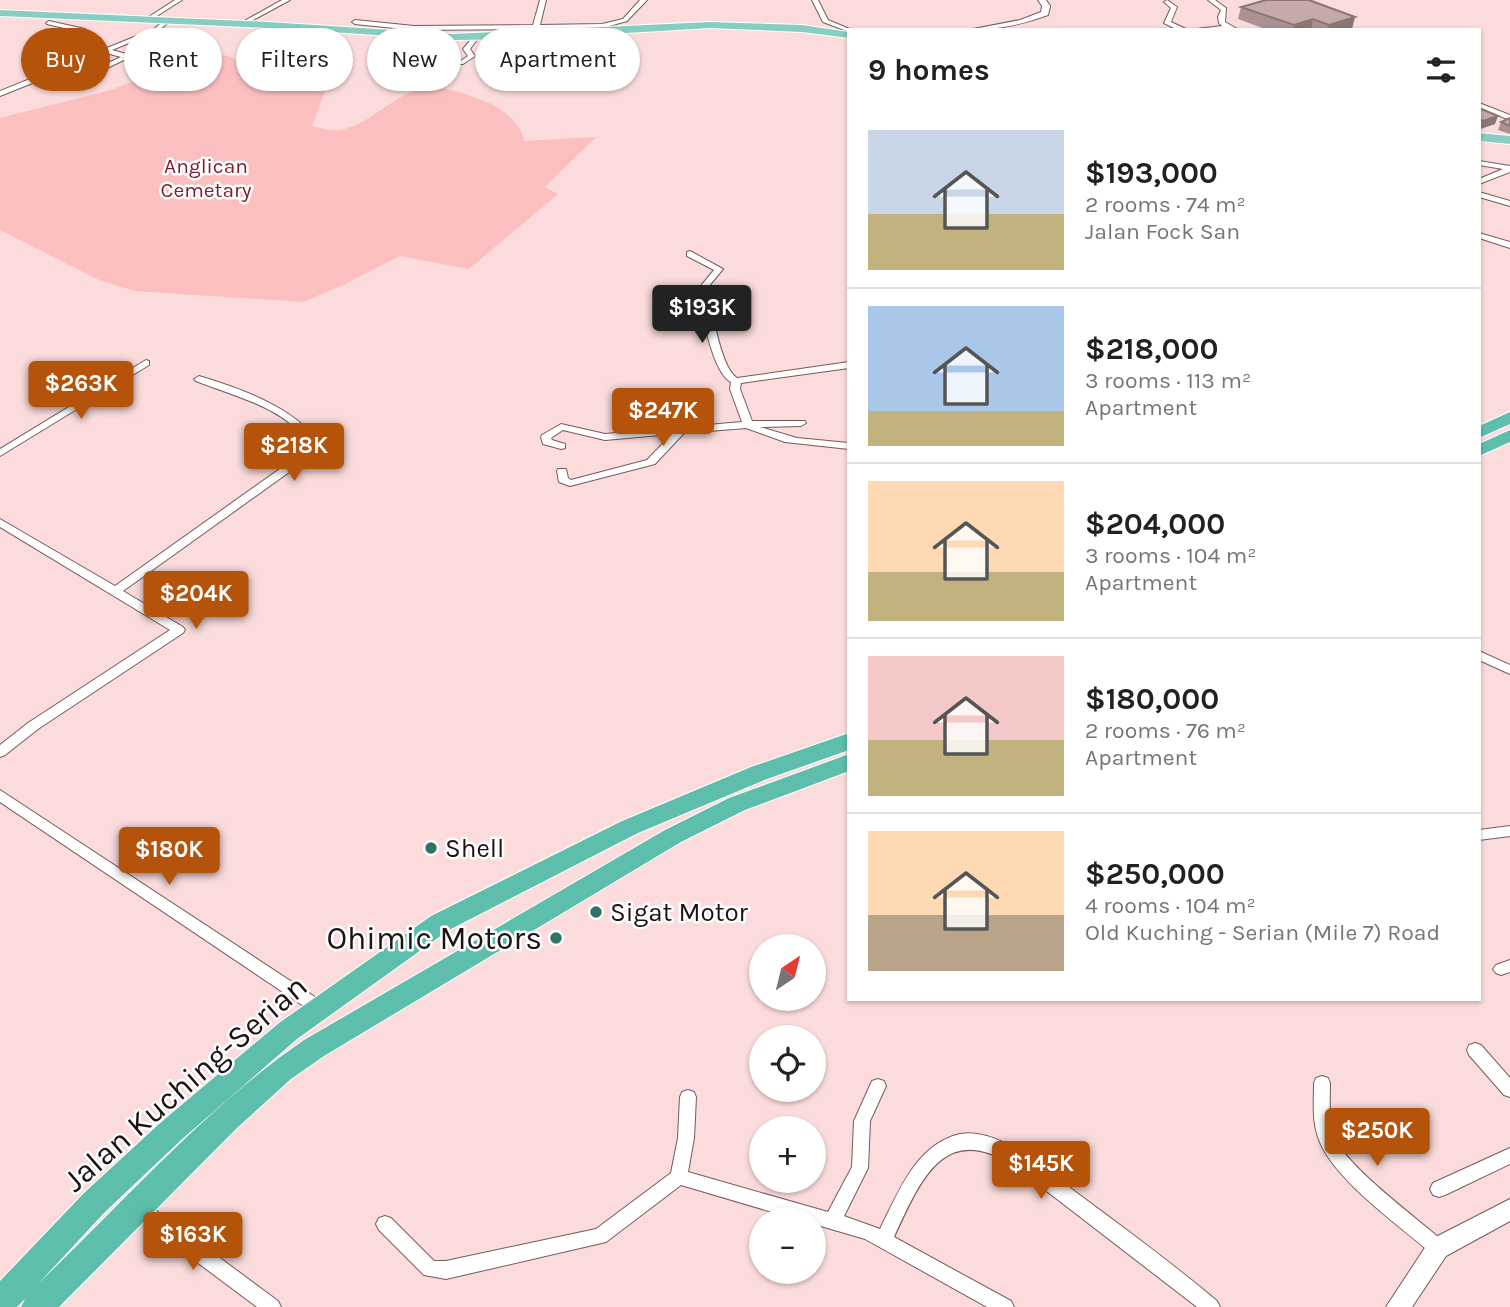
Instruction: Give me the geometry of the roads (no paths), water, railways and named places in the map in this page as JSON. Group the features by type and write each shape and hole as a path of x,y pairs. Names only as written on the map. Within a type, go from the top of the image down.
{"highway":[{"path":"1481,432 1510,417"},
{"path":"1481,450 1510,435"},
{"name":"Jalan Kuching-Serian","path":"0,1303 94,1203 170,1132 288,1031 440,923 562,860 672,808 847,742"},
{"name":"Jalan Kuching-Serian","path":"37,1307 136,1207 258,1091 314,1048 673,836 737,804 847,763"}],"main road":[{"path":"0,13 147,20 163,25 188,22 242,24 408,37 475,37"},
{"path":"616,28 675,21 767,25 847,33"},
{"path":"1483,137 1510,142"}],"street":[{"path":"147,20 179,0"},
{"path":"242,24 287,0"},
{"path":"535,28 543,0"},
{"path":"574,28 615,24 630,16 643,0"},
{"path":"815,0 825,21 847,32"},
{"path":"983,28 1035,19 1045,13 1046,6 1042,0"},
{"path":"1211,0 1222,6 1224,9 1220,20 1232,28"},
{"path":"1167,2 1174,7 1167,23 1180,28"},
{"path":"0,86 74,56 92,44 92,38 83,30 49,23 59,16"},
{"path":"355,22 475,30"},
{"path":"110,49 163,25"},
{"path":"461,63 472,56 466,49 475,38"},
{"path":"110,52 128,56 110,64"},
{"path":"0,94 21,85"},
{"path":"1481,106 1510,118"},
{"path":"1481,163 1510,168"},
{"path":"1481,181 1510,168"},
{"path":"1500,174 1510,179"},
{"path":"1481,195 1510,204"},
{"path":"1481,236 1510,246"},
{"path":"690,254 719,269 704,287 704,302 726,374 736,381 847,365"},
{"path":"0,453 146,363"},
{"path":"117,590 302,458 313,442 308,432 286,416 199,379"},
{"path":"736,381 735,389 748,424 769,436 798,443 847,446"},
{"path":"561,446 547,442 546,437 561,427 605,437 748,424 801,423"},
{"path":"562,471 563,480 570,482 644,464 662,453 682,430"},
{"path":"0,522 117,590 179,630 33,726 0,752"},
{"path":"1481,656 1510,670"},
{"path":"0,795 319,1008"},
{"path":"1481,835 1510,831"},
{"path":"1475,1050 1510,1090"},
{"path":"1322,1083 1322,1118 1329,1143 1349,1169 1438,1248"},
{"path":"832,1222 860,1168 862,1121 878,1086"},
{"path":"385,1224 430,1269 446,1270 600,1237 679,1177 686,1138 688,1097"},
{"path":"884,1239 920,1172 942,1150 957,1143 975,1141 993,1146 1041,1178 1158,1264 1211,1307"},
{"path":"1440,1189 1510,1156"},
{"path":"679,1177 884,1239 1005,1307"},
{"path":"136,1207 272,1307"},
{"path":"1398,1307 1438,1248 1510,1209"}],"place":[{"name":"Shell","path":"431,848"},
{"name":"Sigat Motor","path":"596,912"},
{"name":"Ohimic Motors","path":"556,938"}],"park label":[{"name":"Anglican Cemetary","path":"206,178"}]}
